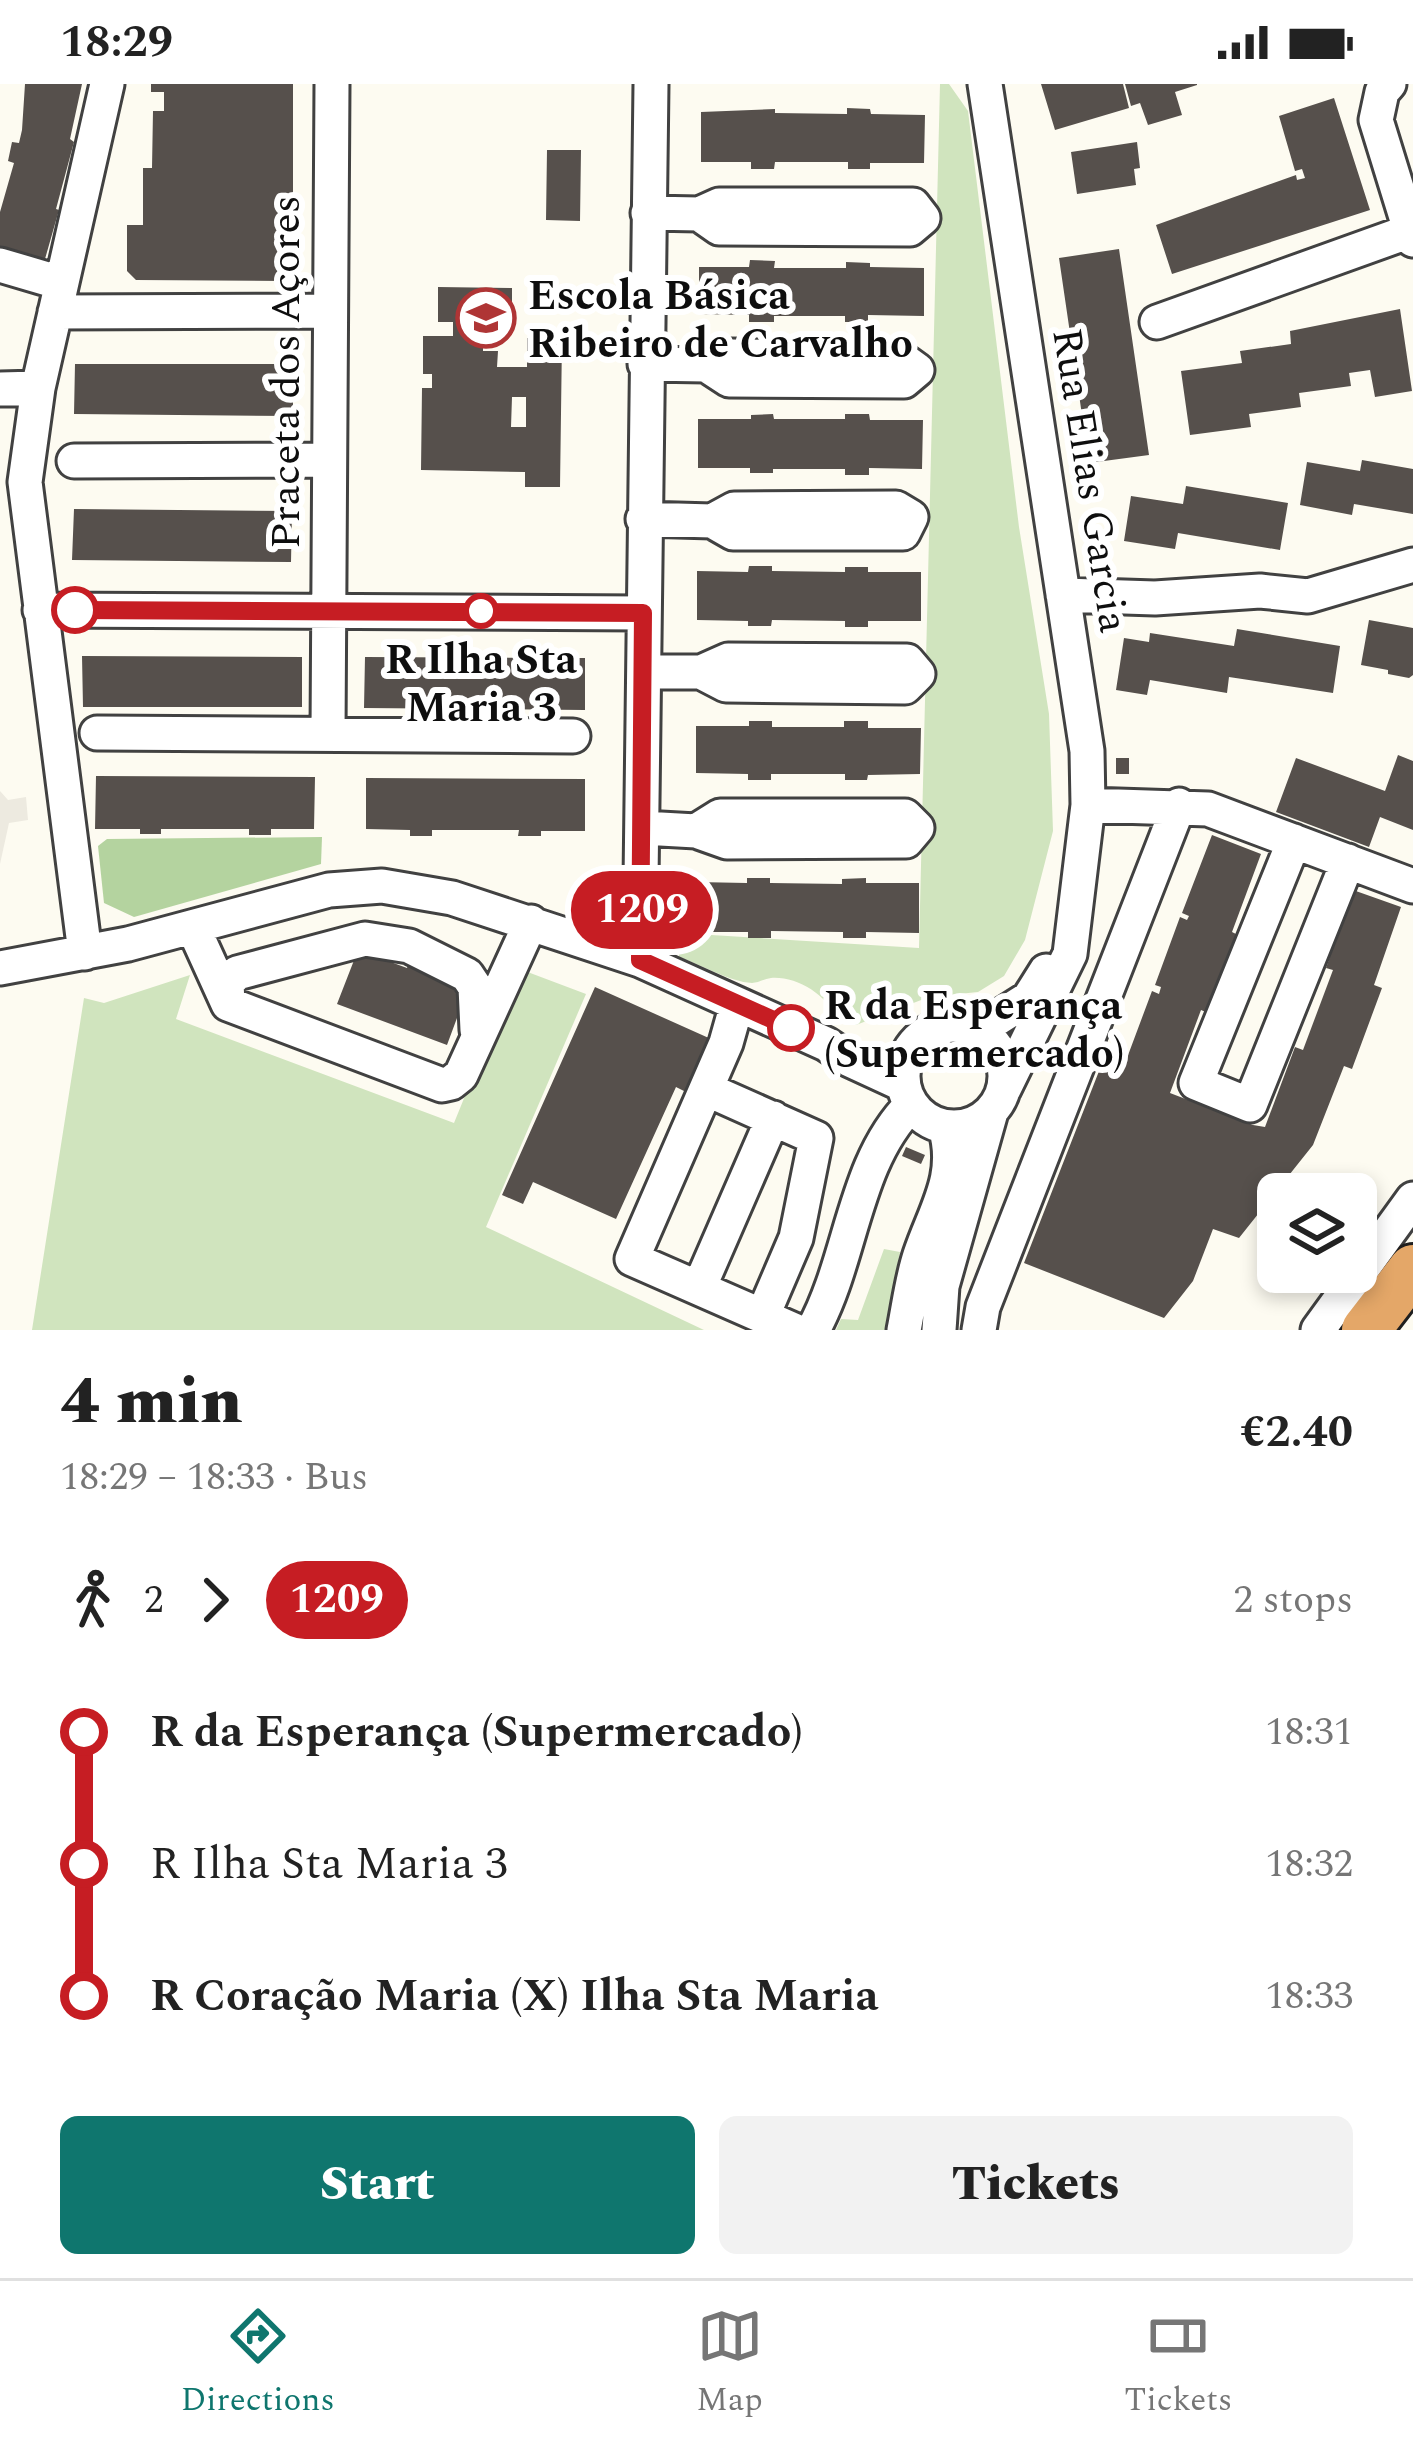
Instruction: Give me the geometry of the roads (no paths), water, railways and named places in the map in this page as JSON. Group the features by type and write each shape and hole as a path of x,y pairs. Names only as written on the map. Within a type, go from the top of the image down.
{"highway":[{"path":"1366,1330 1413,1269"}],"street":[{"path":"86,953 26,482 38,388 107,84"},
{"name":"Praceta dos Açores","path":"328,733 332,84"},
{"path":"640,960 651,84"},
{"name":"Rua Elias Garcia","path":"940,1330 942,1286 997,1101 1070,954 1088,805 1087,752 985,84"},
{"path":"1156,322 1412,234 1376,120 1382,92 1389,84"},
{"path":"648,214 699,214 719,205 913,206 923,218 910,229 719,228 699,214"},
{"path":"0,265 58,297 328,311"},
{"path":"645,364 706,365 727,356 898,357 917,370 904,381 729,380 706,365"},
{"path":"0,389 38,388"},
{"path":"74,460 329,460"},
{"path":"643,519 712,520 734,509 896,508 911,517 903,533 733,533 712,520"},
{"path":"1064,596 1155,598 1260,591 1308,596 1413,565"},
{"path":"40,610 643,613"},
{"path":"644,672 701,672 728,660 907,661 919,674 905,687 748,686 726,685 701,672"},
{"path":"98,734 573,736"},
{"path":"1088,805 1208,808 1413,886"},
{"path":"979,1330 983,1307 1179,805"},
{"path":"643,828 696,830 727,842 906,841 917,828 905,816 720,816 696,830"},
{"path":"1294,841 1196,1084 1250,1106 1348,862"},
{"path":"0,968 86,953 329,890 366,885 452,898 640,960 826,1044 906,1094 932,1123 962,1127 997,1101 1001,1055 979,1030 946,1024 917,1040 850,1048 826,1044"},
{"name":"Rua Elias Garcia","path":"979,1030 1029,998 1055,957 1078,892"},
{"path":"193,927 228,1004 442,1084 461,1075 531,922"},
{"path":"228,1004 227,983 237,973 364,939 409,946 467,975 475,987 476,1038"},
{"path":"737,1004 726,1042 632,1259 794,1330"},
{"path":"813,1330 830,1298 883,1139 906,1094 903,1066 917,1040"},
{"path":"706,1089 816,1138 796,1238 763,1316"},
{"path":"699,1288 773,1118"},
{"path":"904,1330 916,1270 948,1186 952,1165 945,1127"},
{"path":"1318,1330 1413,1199"}],"place":[{"name":"Escola Básica Ribeiro de Carvalho","path":"486,318"},
{"name":"R Ilha Sta Maria 3","path":"481,611"},
{"name":"R da Esperança (Supermercado)","path":"791,1028"}]}
